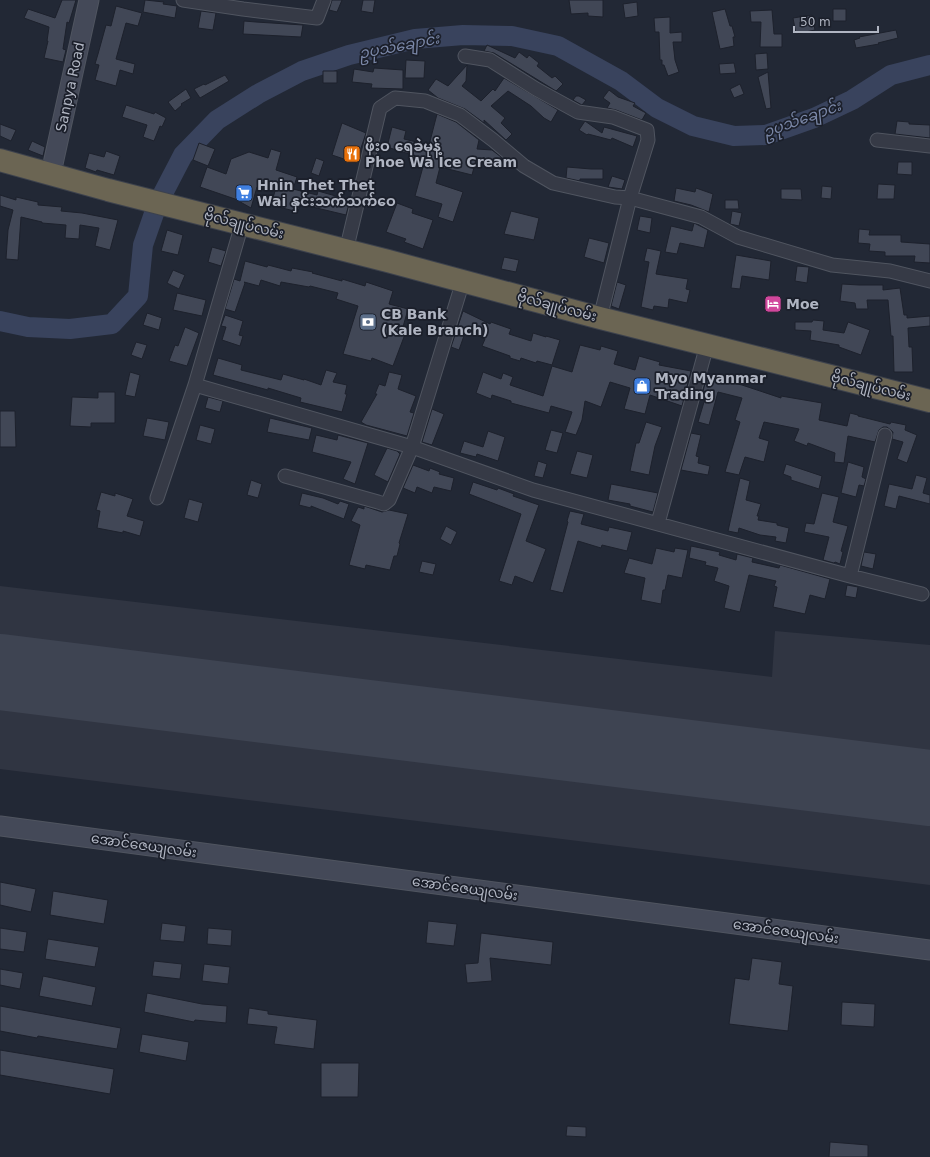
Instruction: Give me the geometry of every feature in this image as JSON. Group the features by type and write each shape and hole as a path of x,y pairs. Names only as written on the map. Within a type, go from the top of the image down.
{"highway":[{"name":"ဗိုလ်ချုပ်လမ်း","path":"0,160 108,190 463,281 600,318 930,401"}],"street":[{"name":"Sanpya Road","path":"51,173 89,0"},
{"path":"183,0 317,18 324,0"},
{"path":"465,56 490,60 536,89 578,112 613,117 647,130 648,140 630,198 600,318"},
{"path":"346,251 380,108 395,98 425,101 460,116 493,140 524,166 553,183 615,197 630,198 651,203 701,218 738,237 832,265 890,271 930,281"},
{"path":"877,140 930,146"},
{"path":"157,498 195,386 242,224"},
{"path":"285,476 384,504 389,500 412,447 463,281"},
{"path":"658,523 707,345"},
{"path":"195,386 412,447 533,490 850,576 922,594"},
{"path":"850,576 885,435"},
{"name":"အောင်ဇေယျလမ်း","path":"0,826 930,950"}],"shaded area":[{"path":"0,586 772,677 775,631 930,645 930,885 0,769"}],"building":[{"path":"62,0 76,0 69,23 67,22 63,49 66,50 63,62 44,58 48,41 49,27 24,18 28,9 55,18"},
{"path":"145,0 164,2 163,4 177,6 175,18 143,12"},
{"path":"332,0 342,0 337,12 329,10"},
{"path":"363,0 375,0 373,13 361,11"},
{"path":"569,0 603,0 603,17 588,16 588,13 571,14"},
{"path":"637,2 638,16 625,18 623,4"},
{"path":"116,6 142,13 138,26 126,23 116,59 135,64 133,74 120,70 116,86 95,80 99,65 95,64 106,25 111,26"},
{"path":"725,9 735,37 733,37 734,46 720,49 712,12"},
{"path":"833,9 846,9 846,21 833,21"},
{"path":"772,10 774,34 782,34 782,47 760,47 761,22 751,22 750,11"},
{"path":"201,11 216,13 213,30 198,28"},
{"path":"812,15 815,30 796,34 793,18"},
{"path":"670,17 670,33 682,32 682,42 673,42 675,60 679,72 668,76 664,65 662,65 662,60 660,60 659,32 655,32 654,18"},
{"path":"244,21 303,25 301,37 243,34"},
{"path":"896,30 898,38 878,43 879,44 856,48 854,40 860,38 859,37"},
{"path":"487,45 515,58 519,52 527,58 529,55 539,63 537,66 552,78 555,76 563,84 556,91 494,53 484,51"},
{"path":"767,53 768,69 756,70 755,54"},
{"path":"406,60 425,61 424,78 405,78"},
{"path":"734,63 736,73 720,74 719,64"},
{"path":"467,65 466,81 462,86 481,101 493,89 495,91 504,78 558,110 551,122 544,118 531,106 508,91 491,106 505,118 501,123 512,134 506,140 484,120 484,123 465,109 438,98 428,90 436,79 448,86"},
{"path":"374,68 403,70 403,89 371,88 372,84 352,82 354,69 373,72"},
{"path":"323,71 337,71 337,83 323,83"},
{"path":"768,72 771,108 766,109 758,77"},
{"path":"225,75 229,81 200,98 194,89 204,84 205,85"},
{"path":"740,84 744,94 734,98 730,89"},
{"path":"186,89 191,98 181,104 182,105 175,111 168,102"},
{"path":"609,90 618,97 635,103 633,106 646,113 642,120 607,108 610,103 603,98"},
{"path":"576,96 586,100 582,105 573,100"},
{"path":"126,105 154,114 155,112 166,118 162,127 160,126 154,141 143,137 147,125 122,117"},
{"path":"437,114 456,122 479,140 477,149 492,150 501,157 500,162 476,160 472,175 440,167 436,183 463,192 453,222 438,217 442,204 415,196 424,163 408,159 409,154 387,147 392,127 406,131 404,139 429,145"},
{"path":"585,121 602,133 604,127 637,136 633,147 612,138 611,140 587,135 579,130"},
{"path":"897,121 909,122 909,124 930,125 930,138 895,134"},
{"path":"342,123 366,133 356,163 332,155"},
{"path":"0,124 16,130 11,141 0,136"},
{"path":"32,141 45,147 43,156 28,150"},
{"path":"199,143 215,149 208,166 193,160"},
{"path":"271,149 281,152 276,170 297,177 293,189 317,195 318,191 350,200 346,215 300,204 298,212 271,205 275,191 257,187 251,208 235,199 200,187 207,167 226,174 231,159 249,152 268,158"},
{"path":"106,151 120,156 114,175 97,170 96,172 85,168 89,153 104,157"},
{"path":"316,158 324,161 319,176 311,173"},
{"path":"898,162 912,162 912,175 897,174"},
{"path":"567,167 603,169 603,179 580,179 580,181 566,178"},
{"path":"612,176 625,180 622,189 608,187"},
{"path":"878,184 895,185 894,199 877,199"},
{"path":"822,186 832,187 831,199 821,198"},
{"path":"676,188 695,192 696,188 713,194 709,212 691,205 674,201"},
{"path":"781,189 801,189 802,200 781,199"},
{"path":"0,195 16,200 16,197 38,202 38,205 62,207 61,211 82,213 118,220 110,250 95,246 99,228 80,225 79,239 65,238 66,225 42,223 21,217 18,260 6,259 8,230 13,210 0,206"},
{"path":"725,200 738,200 739,209 725,209"},
{"path":"397,203 413,209 412,213 433,220 423,249 404,242 406,239 386,232"},
{"path":"511,211 539,218 534,240 504,234"},
{"path":"732,211 742,213 739,226 730,224"},
{"path":"640,216 652,218 650,233 637,230"},
{"path":"694,223 708,230 704,248 680,243 677,254 665,252 671,226 692,231"},
{"path":"859,229 870,230 869,235 901,235 901,242 930,244 930,263 914,262 915,256 885,256 885,252 869,251 870,244 858,243"},
{"path":"167,230 183,235 178,255 161,251"},
{"path":"589,238 609,243 604,263 584,257"},
{"path":"212,247 226,251 221,266 208,262"},
{"path":"647,248 661,251 656,274 688,279 686,289 690,290 687,303 669,299 668,308 654,306 653,310 641,307 649,262 644,261"},
{"path":"736,255 771,261 769,280 742,276 740,289 731,288"},
{"path":"504,257 519,260 516,272 501,269"},
{"path":"245,261 291,271 292,268 313,272 312,273 342,281 342,279 365,286 366,282 393,291 389,304 408,309 403,327 407,329 393,366 372,358 371,361 343,354 358,306 336,299 338,293 310,286 281,282 280,286 261,280 259,286 244,282 245,283 235,312 225,309 234,279 240,281"},
{"path":"797,266 809,267 807,283 795,281"},
{"path":"173,270 185,275 179,289 167,283"},
{"path":"617,282 626,285 619,309 611,306"},
{"path":"842,284 883,285 883,290 900,288 904,315 907,315 907,318 930,316 930,326 908,328 909,347 912,347 913,372 894,372 893,336 891,336 888,300 867,300 868,309 856,309 855,303 840,301"},
{"path":"177,293 206,300 202,316 173,310"},
{"path":"766,296 778,298 776,312 764,310"},
{"path":"463,311 490,324 491,322 511,329 509,334 531,341 533,333 560,340 552,365 537,361 536,363 521,358 520,361 510,358 510,356 482,346 485,339 466,330 459,350 451,347"},
{"path":"147,313 162,318 159,330 143,325"},
{"path":"225,315 243,321 239,335 243,336 240,346 222,340 226,327 221,326"},
{"path":"813,320 824,321 823,330 844,333 848,322 870,330 861,355 839,347 839,345 810,340 811,331 795,330 795,322 812,322"},
{"path":"185,327 199,333 187,366 169,361 175,345 178,346"},
{"path":"136,342 147,345 142,359 131,355"},
{"path":"580,345 600,350 601,346 618,351 614,364 635,370 639,356 660,362 659,365 691,371 682,406 650,395 645,414 624,409 630,388 610,382 601,407 585,401 582,420 576,435 565,432 572,412 551,406 549,413 511,403 511,401 492,395 491,399 476,393 483,372 501,379 503,373 513,377 510,385 543,396 552,366 572,372"},
{"path":"218,358 242,365 241,370 281,380 283,374 321,385 326,370 337,373 333,382 347,385 345,394 347,394 342,412 300,402 301,398 268,388 268,390 213,375"},
{"path":"130,372 140,375 135,397 125,395"},
{"path":"389,372 402,375 398,389 416,396 410,412 414,413 407,436 366,425 361,422 377,394 375,394 379,384 385,386"},
{"path":"708,373 723,378 722,380 781,398 781,396 822,403 819,420 847,426 850,413 890,424 891,422 906,425 905,430 917,435 907,463 897,459 903,442 892,439 893,432 887,427 883,427 879,430 875,442 848,436 844,463 834,462 835,453 808,443 807,446 794,441 799,429 764,422 759,438 769,441 764,462 745,457 739,475 725,472 740,422 735,420 742,398 718,392 709,425 698,422 707,392 703,391"},
{"path":"98,392 115,392 115,423 91,423 91,427 70,426 72,397 98,398"},
{"path":"208,397 223,401 220,412 205,408"},
{"path":"432,409 444,414 432,445 422,442"},
{"path":"0,411 15,411 16,447 0,447"},
{"path":"147,418 169,422 165,440 143,436"},
{"path":"270,418 312,428 309,440 267,432"},
{"path":"646,422 662,427 655,446 649,475 630,471 636,443 639,443"},
{"path":"200,425 215,429 211,444 196,440"},
{"path":"551,430 563,433 557,453 545,450"},
{"path":"488,431 505,437 498,461 477,454 476,457 460,453 464,441 483,447"},
{"path":"691,433 701,435 696,456 699,457 698,463 710,466 708,475 681,470"},
{"path":"316,435 337,440 338,435 368,443 355,484 343,479 351,462 312,452"},
{"path":"387,448 397,451 400,454 388,482 374,475"},
{"path":"577,451 593,455 587,478 570,474"},
{"path":"538,461 547,464 543,478 534,476"},
{"path":"848,462 864,467 862,477 866,479 864,486 859,485 856,497 841,493"},
{"path":"786,464 822,476 819,489 791,480 791,477 783,474"},
{"path":"413,465 429,471 430,468 440,472 439,474 454,478 451,491 434,487 432,493 417,487 415,493 403,488"},
{"path":"916,475 927,478 923,493 930,495 930,504 899,496 896,509 884,506 889,484 912,489"},
{"path":"740,478 750,481 746,500 761,504 757,516 759,516 758,520 777,523 777,525 789,528 786,543 775,541 776,537 760,535 739,528 738,533 728,531"},
{"path":"251,480 262,484 258,498 247,495"},
{"path":"473,482 497,490 498,488 514,494 513,496 539,505 526,541 546,549 533,583 515,576 512,585 499,581 521,514 469,494"},
{"path":"611,484 658,493 653,512 630,506 630,504 608,500"},
{"path":"101,492 115,496 115,493 133,499 127,516 144,521 140,536 123,531 123,533 97,528 100,511 96,510"},
{"path":"302,493 323,498 338,504 340,501 349,504 344,519 311,506 311,508 299,505"},
{"path":"822,493 839,497 833,522 848,526 841,551 843,552 840,564 823,560 829,537 804,532 806,523 814,524"},
{"path":"189,499 203,503 198,522 184,518"},
{"path":"364,506 382,512 389,510 408,514 399,543 397,556 394,556 390,570 366,565 365,569 349,565 360,525 351,521 358,507 364,509"},
{"path":"570,511 584,514 581,524 608,531 609,527 632,532 627,551 602,545 601,548 578,541 563,593 550,590"},
{"path":"446,526 457,532 451,545 440,539"},
{"path":"691,546 720,552 719,555 736,560 737,554 753,558 752,562 779,568 780,565 830,579 825,599 810,595 805,614 773,607 777,587 774,586 776,581 749,575 740,612 724,608 729,586 714,581 718,568 705,565 706,562 689,558"},
{"path":"656,548 674,552 675,548 688,550 682,578 668,575 665,590 663,590 661,604 641,600 645,578 624,573 629,558 652,564"},
{"path":"864,552 876,554 873,569 861,566"},
{"path":"422,561 436,564 433,575 419,572"},
{"path":"847,585 858,587 856,598 845,596"},
{"path":"0,882 36,889 31,912 0,905"},
{"path":"53,891 108,900 104,924 50,915"},
{"path":"428,921 457,924 454,946 426,943"},
{"path":"162,923 186,926 184,942 160,940"},
{"path":"0,928 27,932 24,952 0,949"},
{"path":"208,928 232,930 231,946 207,944"},
{"path":"481,933 553,942 551,965 490,958 492,981 467,983 465,964 478,963"},
{"path":"48,939 99,947 95,967 45,959"},
{"path":"752,958 782,962 779,984 793,986 788,1031 729,1024 735,978 749,980"},
{"path":"154,961 182,964 180,979 152,976"},
{"path":"204,964 230,967 228,984 202,981"},
{"path":"0,969 23,973 20,989 0,985"},
{"path":"43,976 96,987 92,1006 39,996"},
{"path":"147,993 202,1004 227,1006 226,1023 195,1020 194,1022 144,1012"},
{"path":"842,1002 875,1004 874,1027 841,1025"},
{"path":"0,1006 121,1028 117,1049 38,1036 37,1038 0,1031"},
{"path":"249,1008 268,1011 268,1014 317,1020 314,1049 274,1044 277,1027 247,1024"},
{"path":"142,1034 189,1042 186,1061 139,1052"},
{"path":"0,1050 114,1069 110,1094 0,1075"},
{"path":"321,1063 359,1063 358,1097 321,1097"},
{"path":"567,1126 586,1127 586,1137 566,1136"},
{"path":"830,1142 868,1145 868,1157 829,1157"}],"waterway":[{"name":"ဥပုသ်ချောင်း","path":"0,321 28,327 70,329 112,324 138,296 143,245 157,205 183,155 217,120 258,94 302,71 349,55 415,39 463,35 512,36 558,46 621,81 657,108 693,126 734,136 766,135 814,118 852,100 891,75 930,65"}],"runway":[{"path":"0,672 930,788"}],"place":[{"name":"ဖိုးဝ ရေခဲမုန့် Phoe Wa Ice Cream","path":"352,154"},
{"name":"Hnin Thet Thet Wai နှင်းသက်သက်ဝေ","path":"244,193"},
{"name":"Moe","path":"773,304"},
{"name":"CB Bank (Kale Branch)","path":"368,322"},
{"name":"Myo Myanmar Trading","path":"642,386"}]}
